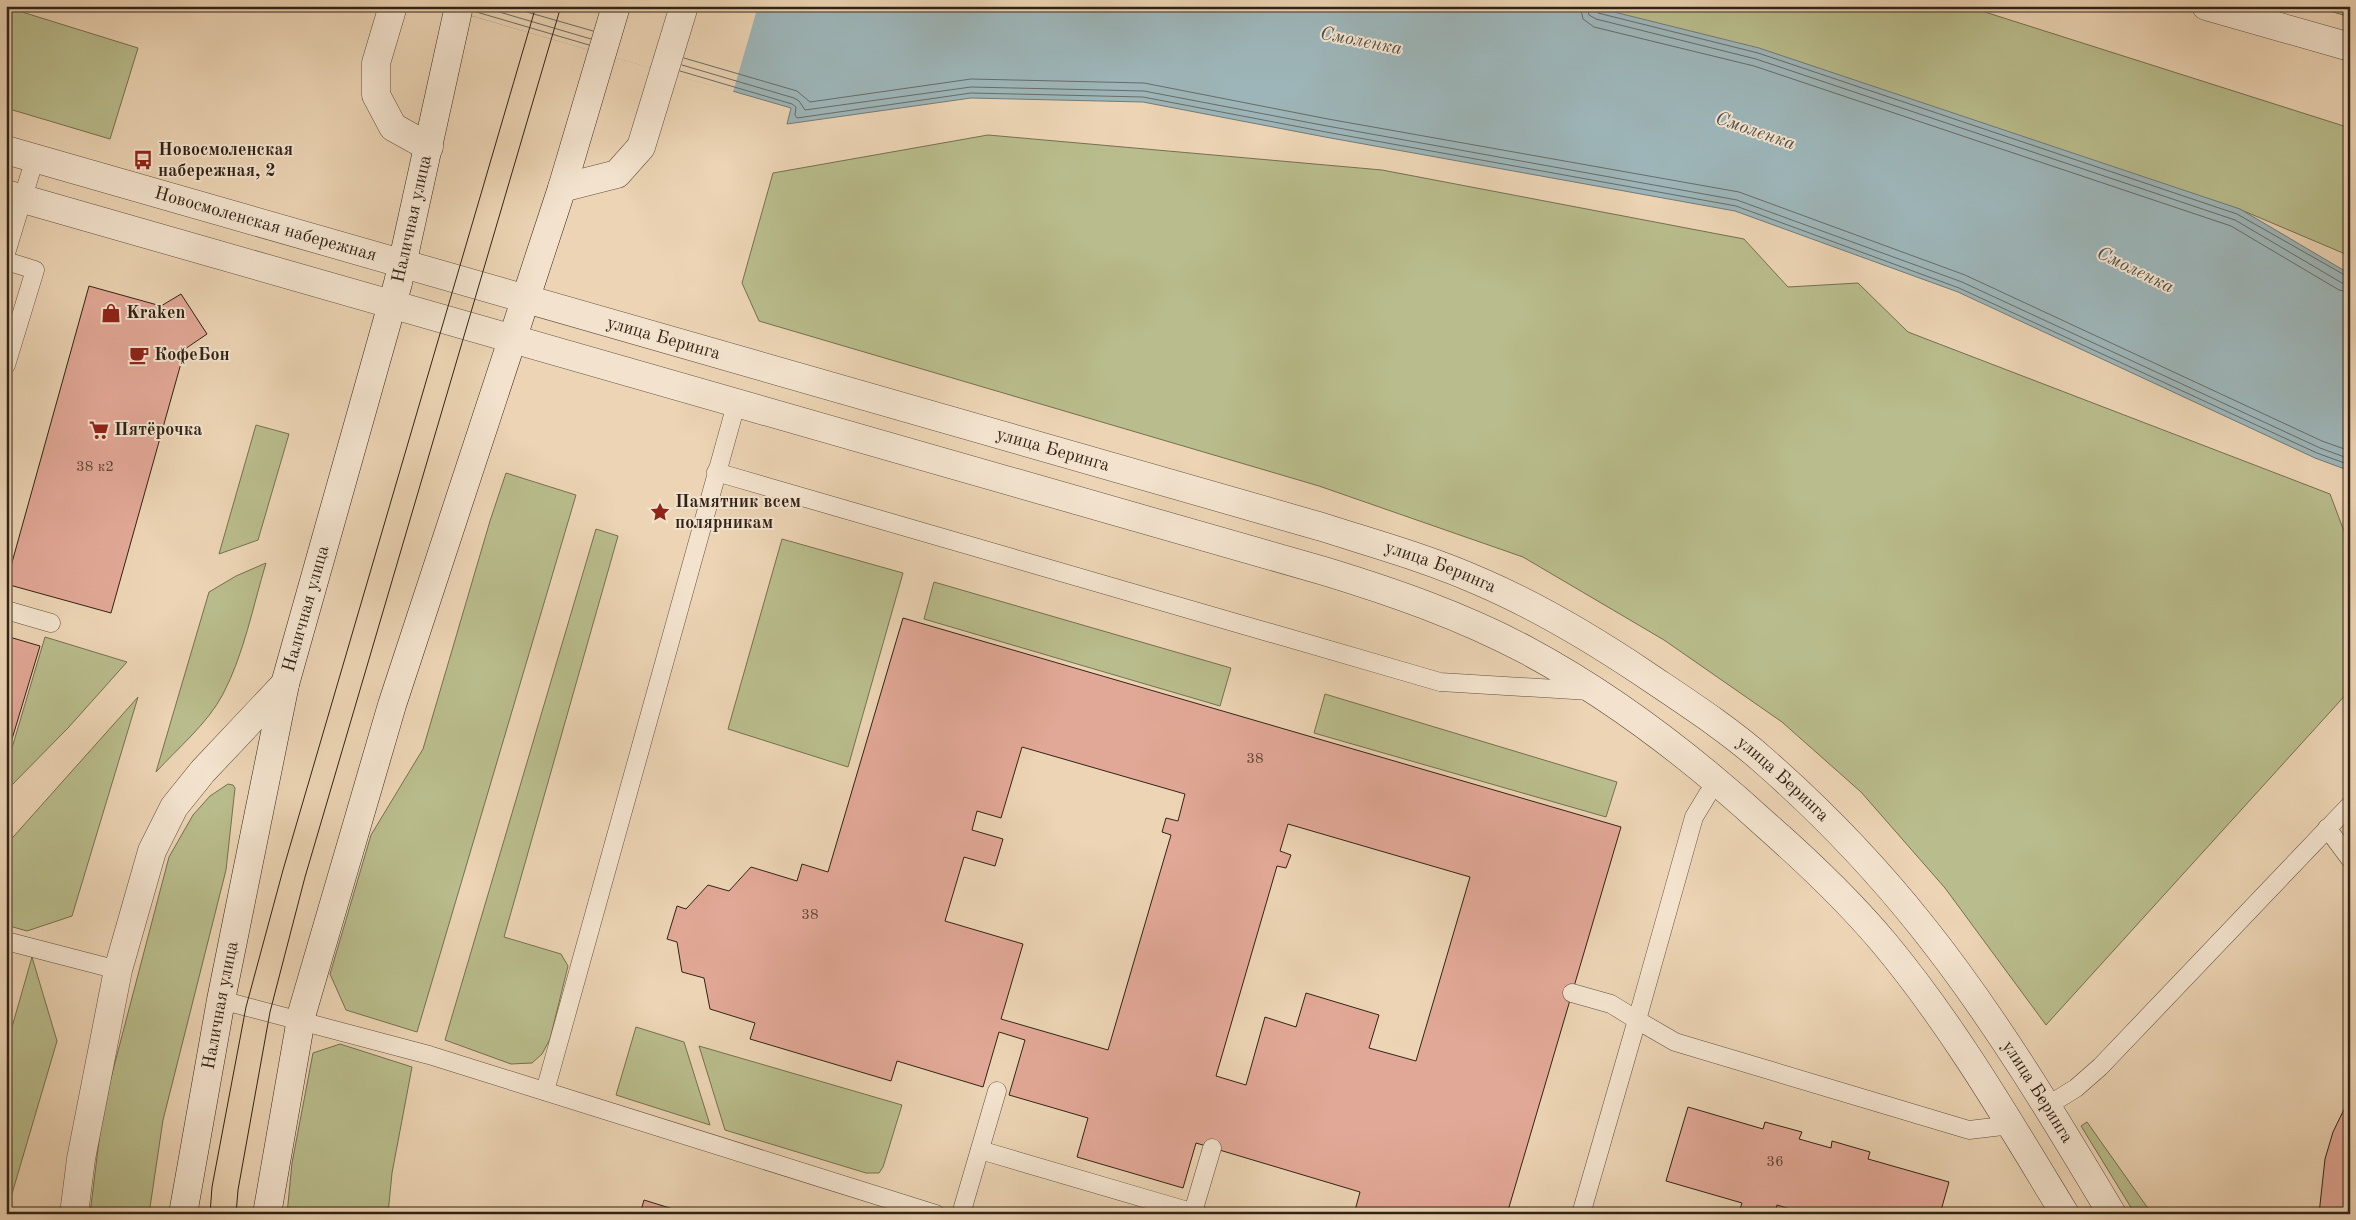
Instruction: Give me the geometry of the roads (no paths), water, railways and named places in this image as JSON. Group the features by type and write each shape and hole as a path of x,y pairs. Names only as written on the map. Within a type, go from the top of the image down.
{"street":[{"path":"393,6 376,63 376,95 393,127 429,146"},
{"path":"266,1214 301,1020 392,705 511,338 562,188 616,6"},
{"path":"562,188 617,174 641,147 684,6"},
{"path":"2206,6 2350,47"},
{"name":"Наличная улица","path":"183,1214 221,1000 285,684 402,265 458,9"},
{"name":"Новосмоленская набережная","path":"6,150 524,300"},
{"path":"14,196 391,306 737,401 1384,590 1492,634 1527,651 1593,692 1685,754 1804,858 1848,902 1885,944 1933,1007 2011,1125 2065,1214"},
{"name":"улица Беринга","path":"524,300 1322,527 1480,581 1532,606 1606,648 1695,708 1762,759 1817,810 1870,865 1921,924 1964,980 2047,1106 2112,1214"},
{"path":"74,1214 81,1159 118,970 152,851 174,808 203,772 285,684"}],"lane":[{"path":"6,253 14,196 35,158"},
{"path":"6,261 35,270 6,366"},
{"path":"545,1091 737,401"},
{"path":"716,472 1440,682 1593,692"},
{"path":"6,610 51,623"},
{"path":"1581,1214 1694,817 1708,794 1719,783"},
{"path":"2047,1106 2076,1088 2100,1067 2350,805"},
{"path":"2326,828 2350,859"},
{"path":"6,941 118,970"},
{"path":"1572,993 1611,1004 1675,1042 1969,1130 2011,1125"},
{"path":"221,1000 301,1020 545,1091 936,1214"},
{"path":"961,1214 997,1091"},
{"path":"980,1150 1196,1213 1212,1148"}],"water":[{"name":"Смоленка","path":"439,6 1590,6 1759,48 2240,209 2350,274 2350,471 2315,458 1958,292 1735,211 1143,102 971,98 787,124 791,108"}],"tram line":[{"path":"210,1214 212,1187 246,1007 283,870 536,6"},
{"path":"236,1214 238,1190 270,1012 305,877 561,6"}],"place":[{"name":"Новосмоленская набережная, 2","path":"143,160"},
{"name":"Kraken","path":"111,313"},
{"name":"КофеБон","path":"139,355"},
{"name":"Пятёрочка","path":"99,430"},
{"name":"Памятник всем полярникам","path":"660,512"}]}
